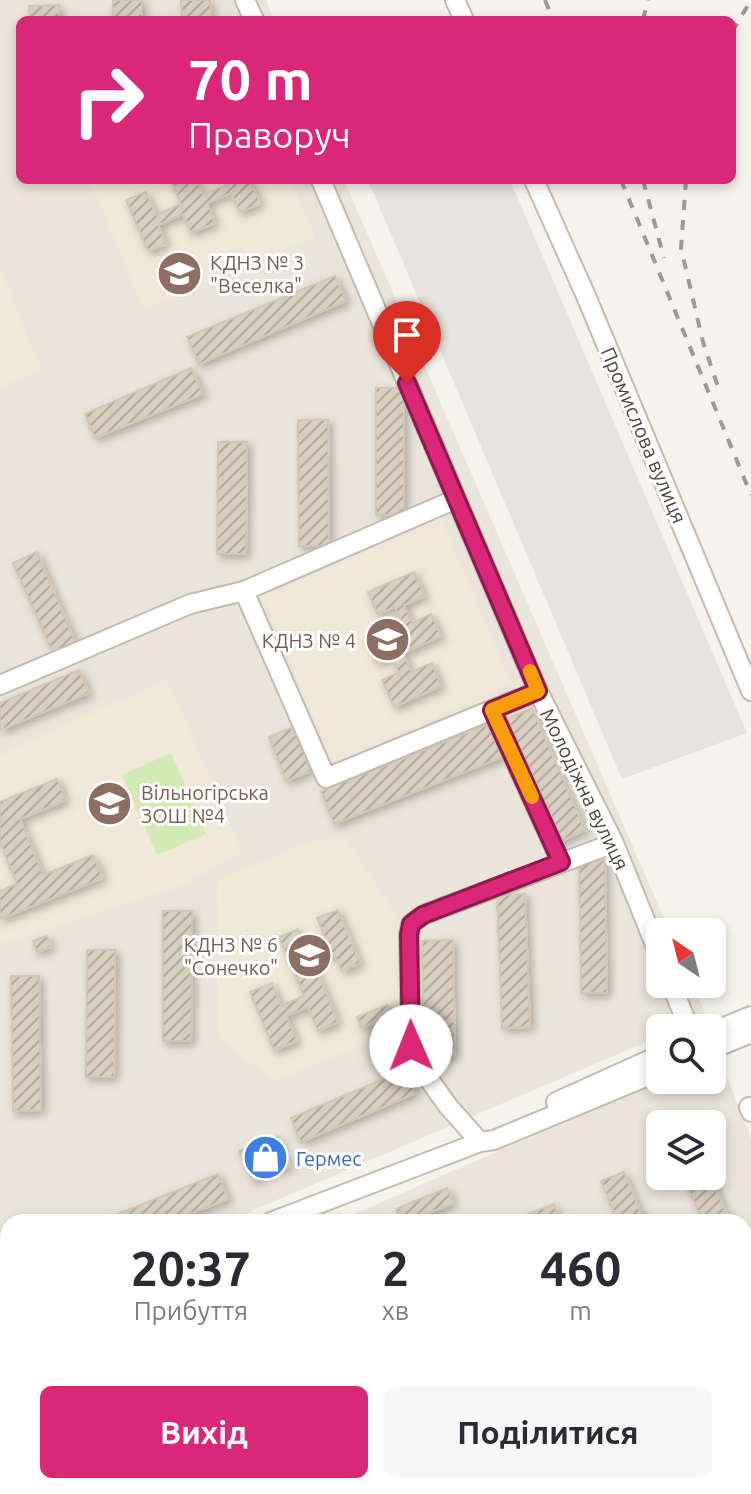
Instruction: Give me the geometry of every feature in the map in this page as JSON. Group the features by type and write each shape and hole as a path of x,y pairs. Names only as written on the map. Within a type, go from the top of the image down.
{"street":[{"name":"Молодіжна вулиця","path":"323,184 538,691 614,843 646,922"},
{"name":"Промислова вулиця","path":"536,184 586,296 751,691"},
{"path":"0,685 190,604 244,591 456,499"},
{"path":"244,591 326,778 538,691"},
{"path":"492,710 561,862"},
{"path":"480,1142 448,1106 418,1064 411,1046 411,924 423,915 614,843"},
{"path":"726,1026 751,1016"},
{"path":"726,1043 751,1033"},
{"path":"480,1142 491,1131 646,1061"},
{"path":"292,1214 480,1142 494,1140 646,1077"}],"shaded area":[{"path":"0,0 266,0 272,16 16,16 16,184 346,184 664,918 646,918 646,998 699,998 705,1014 646,1014 646,1042 245,1214 0,1214"},
{"name":"КДНЗ № 3 \"Веселка\"","path":"92,184 293,184 315,237 144,309"},
{"path":"370,184 512,184 747,733 622,779"},
{"path":"0,269 42,370 0,388"},
{"name":"КДНЗ № 4","path":"441,519 512,684 333,762 262,596"},
{"name":"Вільногірська ЗОШ №4","path":"167,679 242,852 177,888 0,944 0,755"},
{"name":"КДНЗ № 6 \"Сонечко\"","path":"345,838 399,921 399,1018 369,1028 373,1041 274,1081 218,1037 217,881 308,842"},
{"path":"726,1075 751,1138 751,1214 354,1214 646,1087 646,1094 726,1094"}],"green space":[{"path":"171,753 206,834 157,855 122,775"}],"building":[{"path":"113,0 142,0 142,16 113,16"},
{"path":"181,0 210,0 211,16 182,16"},
{"path":"59,5 59,16 30,16 29,6"},
{"path":"173,184 199,184 203,195 229,184 252,184 260,204 240,212 231,193 207,203 215,223 191,233 183,214 158,225 166,244 148,251 126,200 146,192 156,215 181,204"},
{"path":"335,276 346,301 199,364 187,337"},
{"path":"191,368 203,394 95,438 85,414"},
{"path":"376,388 404,388 404,515 376,515"},
{"path":"298,420 328,420 329,546 299,546"},
{"path":"218,442 247,442 246,554 217,554"},
{"path":"37,552 76,644 53,653 13,563"},
{"path":"414,572 425,596 404,605 412,623 431,614 441,636 403,653 411,672 432,663 441,686 394,707 382,680 399,672 392,657 377,663 367,641 403,625 395,607 377,614 368,592"},
{"path":"79,670 89,693 0,730 0,703"},
{"path":"532,708 585,830 557,843 504,720"},
{"path":"494,722 507,755 334,824 321,791"},
{"path":"294,727 311,771 286,781 269,737"},
{"path":"57,779 66,800 20,819 43,875 93,855 103,878 0,919 0,891 17,884 0,842 0,802"},
{"path":"605,860 607,993 581,993 579,861"},
{"path":"525,894 530,1027 502,1028 497,895"},
{"path":"338,910 360,963 342,971 334,953 313,962 338,1022 318,1031 308,1007 286,1016 297,1041 274,1050 250,992 272,983 281,1006 304,996 279,937 298,929 308,952 328,944 317,918"},
{"path":"163,911 192,911 191,1041 163,1041"},
{"path":"47,936 51,947 37,952 33,941"},
{"path":"453,940 455,1056 424,1056 422,941"},
{"path":"87,950 115,950 114,1077 86,1077"},
{"path":"11,976 39,976 41,1110 13,1111"},
{"path":"387,1005 392,1016 361,1028 357,1017"},
{"path":"405,1070 416,1093 301,1142 291,1118"},
{"name":"Гермес","path":"278,1136 290,1166 252,1181 239,1151"},
{"path":"624,1172 642,1214 615,1214 601,1181"},
{"path":"218,1174 228,1199 190,1214 118,1214"},
{"path":"447,1188 453,1203 427,1214 398,1214 396,1209"},
{"path":"689,1190 717,1190 727,1214 700,1214"},
{"path":"554,1204 558,1214 529,1214"}],"railway":[{"path":"545,0 551,16"},
{"path":"644,16 648,0"},
{"path":"736,25 751,0"},
{"path":"623,184 751,495"},
{"path":"644,184 664,258"},
{"path":"686,184 681,248 703,342 718,387"}],"slow traffic":[{"path":"530,671 538,691 492,710 532,797"}],"place":[{"name":"КДНЗ № 3 \"Веселка\"","path":"179,273"},
{"name":"КДНЗ № 4","path":"387,640"},
{"name":"Вільногірська ЗОШ №4","path":"110,804"},
{"name":"КДНЗ № 6 \"Сонечко\"","path":"309,956"},
{"name":"Гермес","path":"265,1158"}],"route":[{"path":"407,383 538,691 492,710 561,862 423,915 411,924 411,1046"}]}
